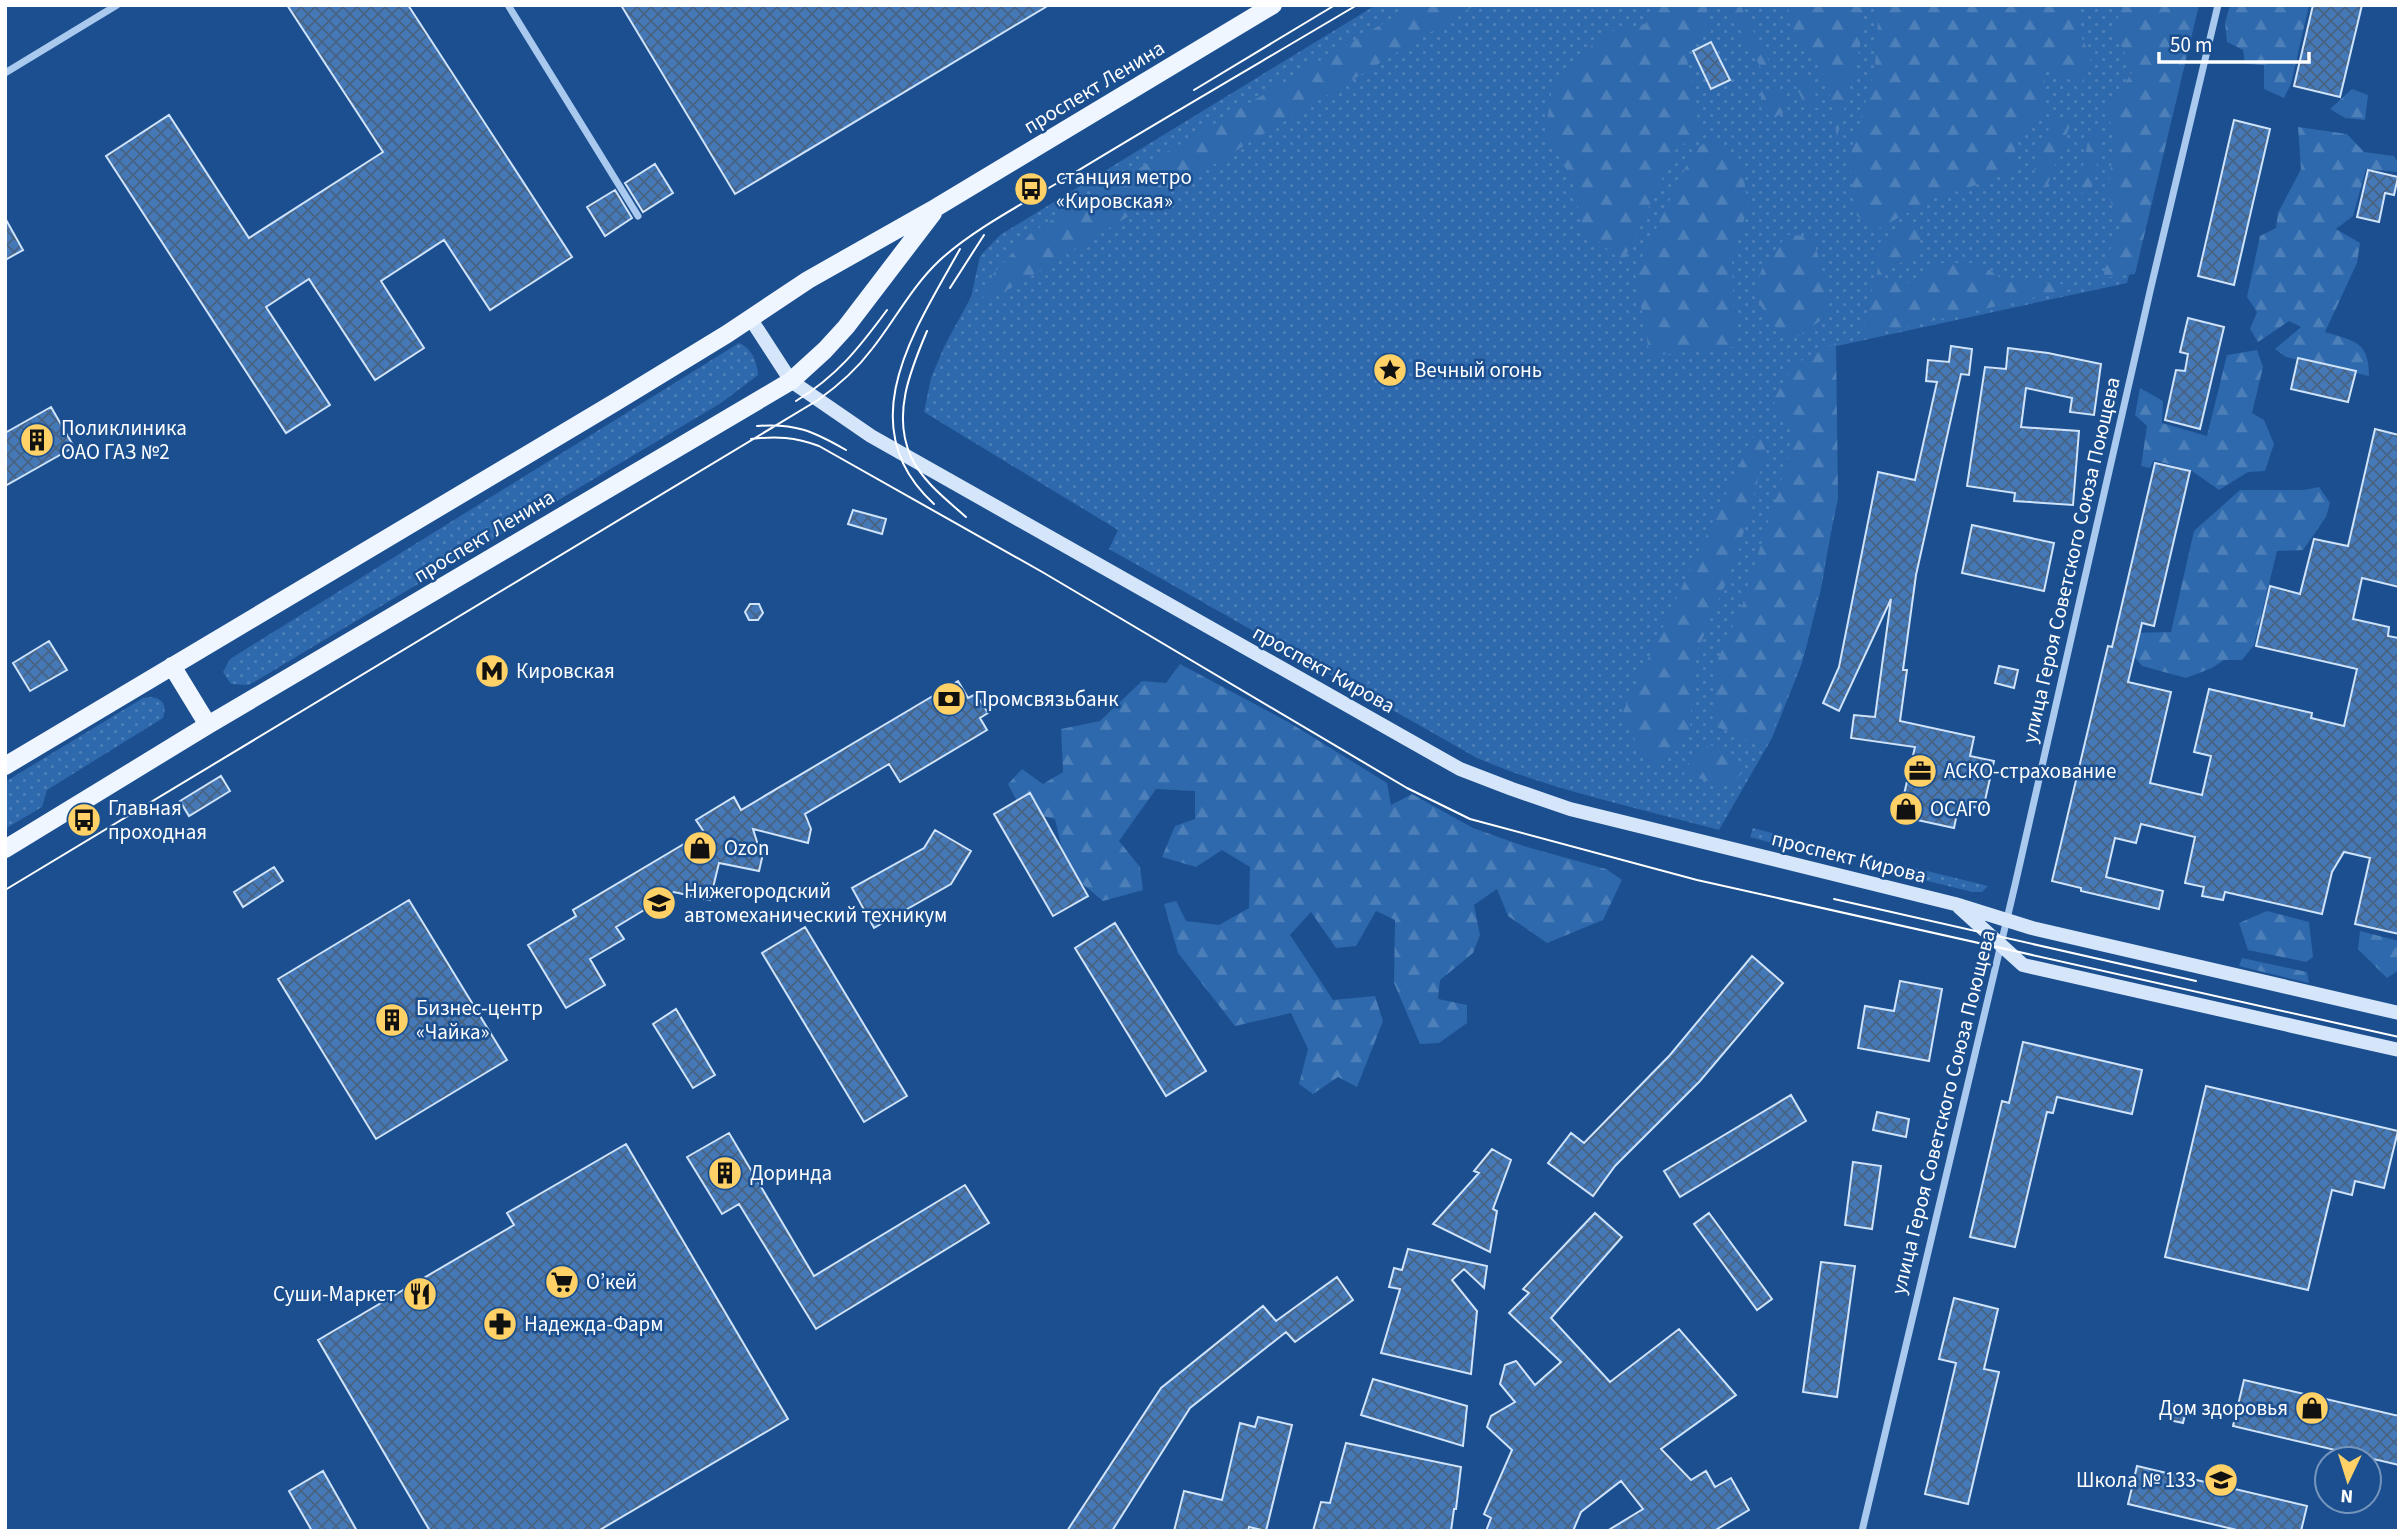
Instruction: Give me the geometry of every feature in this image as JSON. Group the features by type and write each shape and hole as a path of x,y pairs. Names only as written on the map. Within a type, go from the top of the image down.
{"main road":[{"name":"проспект Ленина","path":"5,766 602,410 808,280 937,207 1273,5"},
{"name":"проспект Ленина","path":"5,849 208,725 791,381 846,327 937,207"},
{"path":"172,666 208,725"}],"street":[{"path":"5,73 117,5"},
{"path":"508,5 638,216"},
{"name":"улица Героя Советского Союза Поющева","path":"1862,1531 2007,920 2218,5"},
{"name":"проспект Кирова","path":"750,318 791,381 871,436 1460,769 1570,808 1955,904 2007,920 2399,1013"},
{"name":"проспект Кирова","path":"1955,904 2023,965 2399,1050"}],"green space":[{"path":"1376,5 2195,5 2127,283 1832,347 1834,515 1821,589 1802,663 1772,738 1719,830 1566,789 1477,758 1109,549 1118,530 924,412 931,378 971,297 980,256 1000,235"},
{"path":"1414,5 1475,5 978,308 994,273 1032,232"},
{"path":"1662,5 1706,5 1711,32 1684,47 1703,131 1676,149 1623,262 1583,229 1571,177 1545,134 1552,89 1603,33 1645,24"},
{"path":"1727,5 1740,5 1776,75 1762,70"},
{"path":"1787,5 1864,5 1860,47 1837,137 1828,86 1813,53 1798,44"},
{"path":"1879,5 2075,5 2079,32 2091,57 2082,84 2045,70 2044,110 2016,139 2014,169 1983,183 1933,199 1876,230 1857,216 1849,161 1875,68"},
{"path":"2124,5 2199,5 2135,274 2103,278 2109,251 2122,228 2108,195 2114,137 2107,110 2133,71 2113,28"},
{"path":"2230,5 2309,5 2291,84 2284,98 2264,89 2264,65 2245,64 2243,50 2227,42 2225,23"},
{"path":"1806,76 1814,89 1818,108 1806,108 1793,80"},
{"path":"1761,88 1778,91 1788,110 1772,119 1761,108"},
{"path":"2352,89 2368,95 2365,120 2345,118 2330,109"},
{"path":"2093,117 2101,145 2090,197 2078,191"},
{"path":"2072,120 2045,192 2034,179 2036,148 2054,121"},
{"path":"2298,127 2347,134 2364,152 2394,156 2399,165 2397,172 2366,169 2353,216 2336,229 2360,243 2357,263 2325,332 2352,341 2363,349 2369,376 2286,357 2275,349 2301,327 2289,321 2258,342 2250,329 2257,312 2247,297 2260,236 2276,228 2278,213 2301,169"},
{"path":"1712,137 1741,160 1748,206 1732,261 1735,347 1650,356 1635,272 1693,152"},
{"path":"1905,223 1921,234 1919,251 1877,278 1879,243"},
{"path":"1787,235 1812,236 1829,291 1827,316 1787,344 1754,296 1763,265"},
{"path":"1942,263 1979,263 2002,279 2084,286 1862,337 1874,281 1907,283"},
{"path":"739,343 753,356 758,375 721,403 249,685 231,684 223,672 230,659"},
{"path":"1836,343 1838,499 1806,648 1764,751 1744,738 1712,725 1718,659 1743,603 1789,454 1791,428 1773,401 1793,365"},
{"path":"2257,350 2263,367 2252,413 2264,420 2274,444 2265,471 2248,472 2219,490 2192,471 2154,460 2150,468 2141,466 2147,426 2135,415 2140,388 2163,401 2162,423 2207,436 2227,355"},
{"path":"1757,428 1766,451 1737,556 1694,659 1690,732 1657,771 1620,718"},
{"path":"2319,487 2330,503 2326,517 2303,550 2277,551 2254,645 2242,660 2224,660 2186,678 2142,666 2125,645 2129,633 2171,632 2194,531 2240,490 2304,490"},
{"path":"1180,664 1290,723 1387,783 1391,805 1412,794 1473,828 1527,847 1606,869 1622,880 1603,920 1547,943 1508,916 1497,889 1474,905 1480,935 1473,953 1440,980 1438,999 1467,1005 1467,1023 1439,1043 1420,1044 1394,983 1395,920 1376,911 1356,946 1336,948 1311,912 1290,935 1333,1000 1375,996 1383,1021 1357,1087 1338,1077 1313,1094 1299,1084 1308,1049 1291,1013 1235,1026 1178,953 1164,904 1176,901 1186,921 1219,925 1249,908 1250,867 1222,850 1196,867 1162,857 1175,826 1195,819 1195,791 1156,789 1119,841 1140,867 1143,890 1103,901 1067,871 1055,819 1022,811 1008,784 1022,769 1043,784 1063,772 1061,729 1100,721 1142,681 1166,683"},
{"path":"143,698 159,699 163,704 163,718 47,790 42,807 5,829 5,782"},
{"path":"1711,745 1745,770 1729,787 1684,774 1692,754"},
{"path":"1753,828 1837,850 1840,854 1831,859 1750,837"},
{"path":"1870,857 1988,886 1982,892 1973,892 1873,868 1866,859"},
{"path":"2267,911 2309,922 2313,957 2306,962 2248,950 2239,923"},
{"path":"2360,931 2399,941 2399,970 2387,978 2358,949"},
{"path":"2242,958 2307,972 2309,983 2239,966"}],"building":[{"path":"287,5 408,5 572,257 490,310 444,240 381,281 424,348 375,380 309,279 266,307 330,405 286,433 106,156 169,115 249,238 383,152"},
{"path":"621,5 1049,5 735,194"},
{"path":"2313,5 2362,5 2340,97 2294,86"},
{"path":"1711,42 1730,80 1711,89 1693,51"},
{"path":"2234,120 2270,129 2234,285 2198,276"},
{"path":"655,164 673,193 643,212 625,183"},
{"path":"2368,170 2398,177 2394,195 2385,193 2379,222 2357,217"},
{"path":"615,190 632,218 605,236 587,207"},
{"path":"5,218 23,250 5,260"},
{"path":"2188,318 2224,327 2200,429 2165,420 2176,370 2185,371 2188,354 2180,352"},
{"path":"1951,346 1972,349 1969,375 1961,374 1916,575 1903,670 1907,670 1900,721 1974,737 1970,756 1994,761 1983,809 1959,804 1954,828 1899,816 1915,747 1851,738 1854,715 1875,717 1891,599 1839,711 1823,703 1839,667 1878,472 1915,480 1937,382 1926,381 1928,360 1949,362"},
{"path":"2008,348 2101,364 2094,415 2070,412 2072,398 2026,388 2021,427 2079,431 2073,505 2014,501 2015,493 1967,486 1985,367 2006,369"},
{"path":"2298,358 2356,371 2348,402 2291,389"},
{"name":"Поликлиника ОАО ГАЗ №2","path":"51,407 74,447 5,486 5,433"},
{"path":"2375,429 2399,435 2399,587 2362,578 2353,619 2389,627 2388,636 2399,638 2399,934 2355,924 2370,858 2344,852 2332,872 2322,914 2225,892 2223,900 2202,896 2204,887 2185,883 2195,837 2141,824 2136,843 2115,838 2106,877 2163,891 2159,909 2081,891 2081,888 2052,881 2108,646 2112,647 2155,463 2190,471 2154,626 2142,623 2128,682 2171,692 2150,783 2202,795 2211,756 2194,752 2209,689 2312,713 2311,718 2344,726 2357,669 2256,646 2270,586 2300,594 2314,539 2348,546"},
{"path":"853,510 886,519 882,534 848,524"},
{"path":"1972,525 2054,543 2044,591 1962,573"},
{"path":"750,604 759,604 763,613 758,620 749,620 745,612"},
{"path":"49,641 67,670 30,691 13,663"},
{"path":"1999,666 2018,670 2014,688 1995,683"},
{"path":"958,681 968,698 976,694 988,713 980,718 987,730 900,782 889,764 805,814 811,829 808,843 753,829 762,858 759,871 719,863 710,900 674,892 616,927 624,939 590,959 605,985 566,1008 528,945 576,916 573,910 704,832 696,820 734,797 741,810"},
{"path":"221,776 230,791 189,816 180,801"},
{"path":"1030,793 1088,896 1053,916 994,814"},
{"path":"935,830 971,851 951,884 874,928 852,888 924,848"},
{"path":"274,867 283,881 243,907 234,892"},
{"name":"Бизнес-центр «Чайка»","path":"409,900 507,1060 376,1139 278,979"},
{"path":"1115,923 1206,1071 1166,1096 1075,948"},
{"path":"805,927 907,1096 864,1122 762,953"},
{"path":"1752,956 1783,983 1700,1081 1615,1166 1593,1196 1548,1163 1571,1133 1584,1143 1670,1055"},
{"path":"1900,981 1942,989 1929,1061 1858,1048 1865,1006 1894,1011"},
{"path":"676,1009 715,1075 693,1088 653,1024"},
{"path":"2023,1042 2142,1070 2132,1114 2057,1097 2053,1113 2047,1112 2015,1247 1970,1237 2002,1101 2009,1103"},
{"path":"2206,1086 2398,1131 2384,1188 2355,1181 2352,1195 2332,1190 2308,1290 2165,1257"},
{"path":"1791,1095 1806,1121 1680,1197 1664,1171"},
{"path":"1877,1112 1909,1119 1906,1137 1873,1130"},
{"path":"729,1133 814,1276 965,1185 989,1223 816,1329 739,1204 722,1214 687,1157"},
{"name":"О’кей","path":"626,1144 788,1419 598,1531 430,1531 318,1340 514,1225 507,1213"},
{"path":"1492,1149 1511,1160 1493,1209 1497,1211 1490,1252 1433,1224 1479,1173 1474,1171"},
{"path":"1853,1162 1881,1166 1872,1229 1845,1225"},
{"path":"1595,1213 1622,1237 1551,1318 1610,1382 1679,1329 1736,1395 1661,1449 1691,1480 1706,1471 1715,1487 1731,1478 1749,1510 1714,1531 1607,1531 1643,1509 1621,1481 1581,1512 1573,1531 1486,1531 1491,1518 1484,1514 1512,1450 1487,1427 1491,1416 1515,1402 1500,1384 1505,1365 1516,1361 1535,1385 1561,1362 1509,1313 1529,1293 1523,1289"},
{"path":"1709,1213 1772,1299 1757,1310 1694,1224"},
{"path":"1408,1249 1487,1266 1484,1288 1464,1269 1452,1280 1477,1311 1471,1374 1381,1353 1400,1289 1389,1287 1394,1268 1402,1270"},
{"path":"1821,1262 1855,1266 1837,1397 1803,1392"},
{"path":"1337,1277 1353,1300 1295,1342 1286,1332 1190,1408 1112,1531 1067,1531 1161,1388 1263,1306 1276,1321"},
{"path":"1954,1298 1998,1309 1984,1369 1999,1372 1968,1504 1925,1494 1956,1363 1939,1359"},
{"path":"1373,1379 1467,1406 1463,1446 1361,1415"},
{"path":"2244,1380 2399,1416 2399,1465 2383,1461 2383,1445 2314,1445 2233,1426"},
{"path":"2172,1404 2187,1407 2183,1423 2169,1420"},
{"path":"1258,1417 1292,1425 1266,1531 1249,1527 1248,1531 1174,1531 1184,1491 1222,1500 1240,1423 1255,1427"},
{"path":"1346,1443 1461,1467 1451,1531 1313,1531 1321,1502 1330,1503"},
{"path":"2137,1466 2307,1506 2301,1531 2241,1531 2128,1504"},
{"path":"323,1471 357,1531 312,1531 289,1491"}],"tram line":[{"path":"1194,90 1335,5"},
{"path":"5,890 818,400 866,356 930,270 969,237 1357,5"},
{"path":"950,288 984,235"},
{"path":"934,504 909,474 896,442 893,410 898,377 910,344 960,249"},
{"path":"796,401 824,382 867,337 887,310"},
{"path":"927,331 909,377 903,409 906,441 911,457 922,475 966,517"},
{"path":"757,426 793,427 824,438 846,450"},
{"path":"751,439 785,438 819,446 1044,573 1407,788 1470,819 1697,880 2399,1037"},
{"path":"1834,899 2196,981"}],"place":[{"name":"станция метро «Кировская»","path":"1031,189"},
{"name":"Вечный огонь","path":"1390,370"},
{"name":"Поликлиника ОАО ГАЗ №2","path":"37,440"},
{"name":"Кировская","path":"492,671"},
{"name":"Промсвязьбанк","path":"949,699"},
{"name":"АСКО-страхование","path":"1920,771"},
{"name":"ОСАГО","path":"1906,809"},
{"name":"Главная проходная","path":"84,820"},
{"name":"Ozon","path":"700,848"},
{"name":"Нижегородский автомеханический техникум","path":"659,903"},
{"name":"Бизнес-центр «Чайка»","path":"392,1020"},
{"name":"Доринда","path":"725,1173"},
{"name":"О’кей","path":"562,1282"},
{"name":"Суши-Маркет","path":"420,1294"},
{"name":"Надежда-Фарм","path":"500,1324"},
{"name":"Дом здоровья","path":"2312,1408"},
{"name":"Школа № 133","path":"2221,1480"}]}
